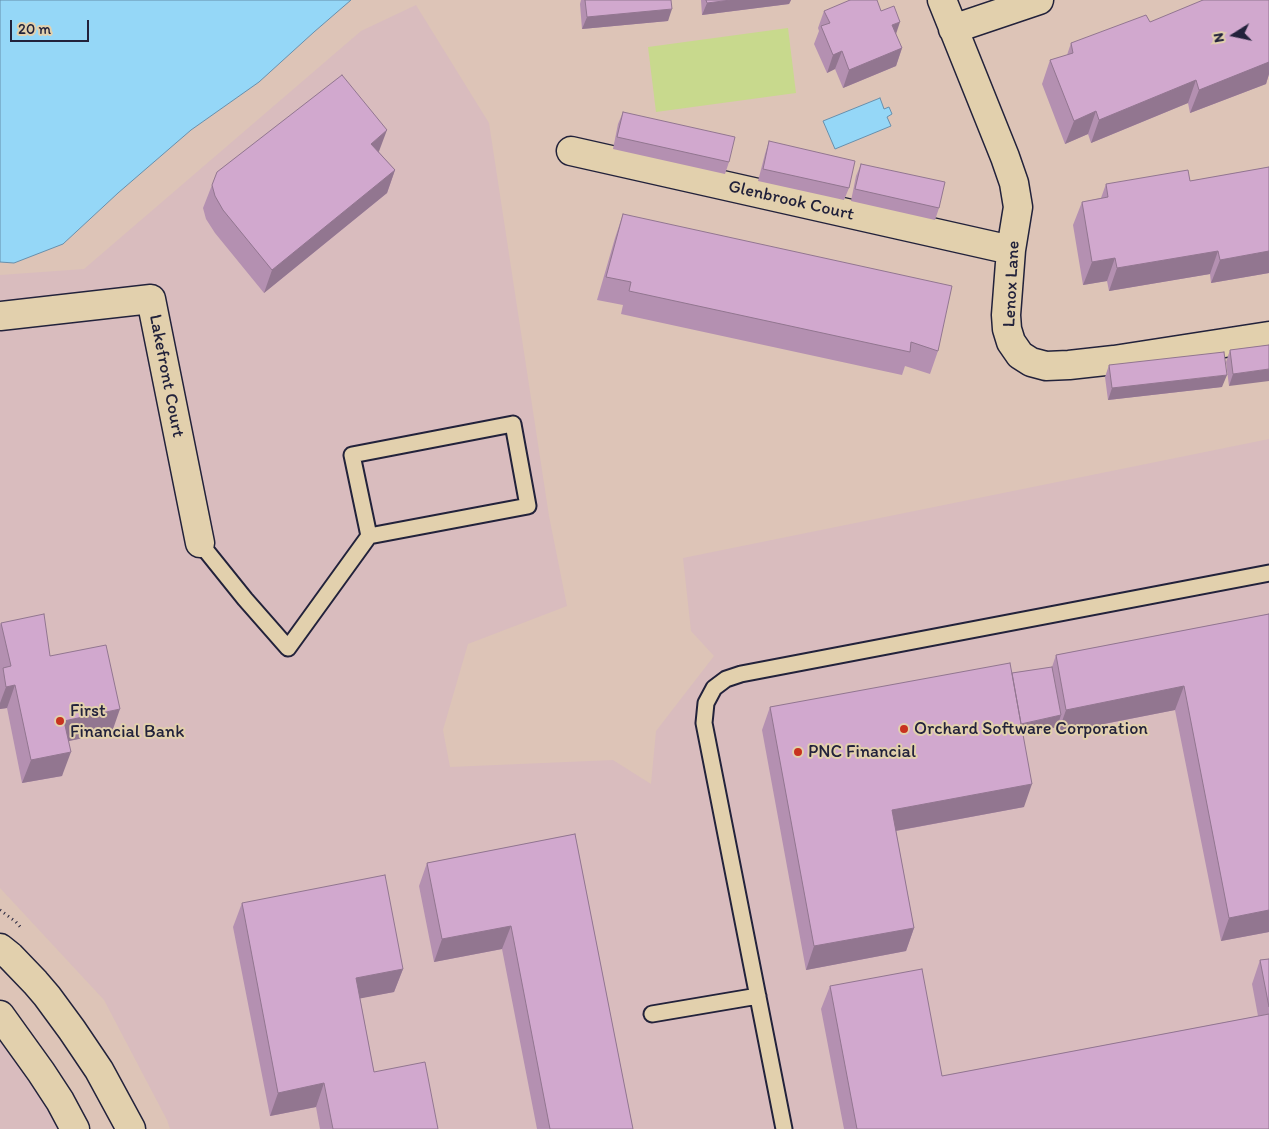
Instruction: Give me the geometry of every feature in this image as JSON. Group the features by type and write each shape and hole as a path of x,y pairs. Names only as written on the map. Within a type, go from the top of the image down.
{"street":[{"name":"Lenox Lane","path":"942,0 1014,183 1018,207 1011,250 1006,315 1011,342 1020,355 1031,362 1046,366 1069,365 1269,336"},
{"path":"953,29 1039,0"},
{"name":"Glenbrook Court","path":"571,151 1011,250"},
{"name":"Lakefront Court","path":"0,316 150,299 200,543"},
{"path":"0,948 41,989 72,1030 99,1070 131,1129"},
{"path":"0,1015 41,1072 75,1129"}],"lane":[{"path":"200,543 288,648 369,536 528,506 513,424 352,455 369,536"},
{"path":"784,1129 704,723 706,703 714,688 726,679 742,674 1269,573"},
{"path":"652,1014 758,996"}],"shaded area":[{"path":"416,5 489,123 549,516 567,606 468,644 443,730 450,767 613,760 651,784 656,731 714,656 691,631 683,558 1269,439 1269,1129 170,1129 104,1000 0,888 0,275 84,269 361,31"},
{"path":"0,1029 62,1129 0,1129"}],"green space":[{"path":"788,28 796,93 656,112 648,47"}],"water":[{"path":"0,0 351,0 259,82 191,130 118,193 63,244 14,263 0,262"},
{"path":"880,98 884,109 889,107 892,114 887,117 891,126 835,149 823,121"}],"building":[{"path":"585,0 671,0 672,9 587,17"},
{"path":"706,0 731,0 707,3"},
{"path":"850,0 877,0 881,11 894,6 900,22 892,25 902,48 849,70 842,51 833,55 821,26 830,23 824,11"},
{"path":"1203,0 1269,0 1269,62 1199,90 1196,80 1099,120 1096,111 1074,121 1050,60 1073,53 1071,43 1146,15 1150,22"},
{"path":"342,75 387,130 371,144 395,170 272,270 223,210 215,196 212,185 217,172"},
{"path":"623,112 735,137 729,162 617,137"},
{"path":"769,141 855,161 849,188 763,169"},
{"path":"861,164 945,182 939,208 855,189"},
{"path":"1269,167 1269,251 1220,260 1218,251 1117,268 1115,258 1092,262 1082,202 1108,197 1106,184 1188,170 1190,181"},
{"path":"623,214 952,286 938,351 911,342 910,352 629,291 631,282 606,277"},
{"path":"1269,345 1269,369 1233,374 1230,350"},
{"path":"1224,352 1227,375 1112,388 1109,365"},
{"name":"First Financial Bank","path":"44,614 50,656 106,645 120,709 64,721 71,752 31,760 15,685 6,687 3,668 11,666 1,623"},
{"path":"1269,614 1269,910 1229,918 1184,686 1066,710 1056,655"},
{"path":"1010,663 1032,784 892,810 914,928 814,946 770,707"},
{"path":"1052,667 1061,715 1021,724 1012,673"},
{"path":"575,834 633,1129 550,1129 511,926 442,939 427,863"},
{"path":"385,875 403,969 356,978 374,1072 425,1062 438,1129 333,1129 324,1083 278,1093 242,903"},
{"path":"1269,959 1269,1007 1260,960"},
{"path":"922,969 942,1076 1269,1014 1269,1129 857,1129 830,986"}],"place":[{"name":"First Financial Bank","path":"60,721"},
{"name":"Orchard Software Corporation","path":"904,729"},
{"name":"PNC Financial","path":"798,752"}]}
